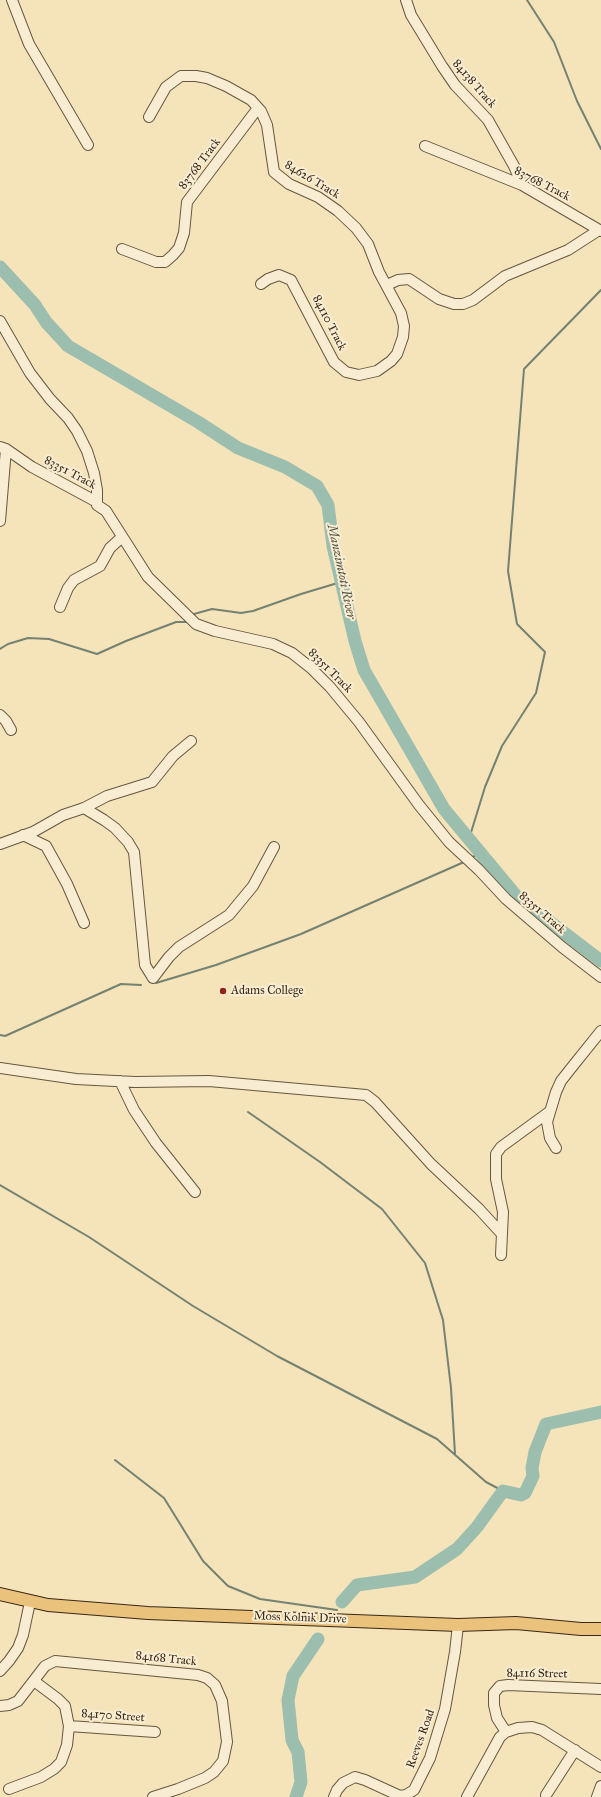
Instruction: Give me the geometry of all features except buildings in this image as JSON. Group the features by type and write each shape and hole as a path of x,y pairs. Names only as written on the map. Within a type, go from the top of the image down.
{"main road":[{"name":"Moss Kolnik Drive","path":"0,1594 30,1602 72,1608 148,1613 458,1625 516,1623 581,1629 601,1629"}],"street":[{"path":"12,0 29,44 88,145"},
{"name":"84138 Track","path":"406,0 411,15 442,66 455,85 488,120 514,166 522,185"},
{"path":"149,117 166,87 181,76 188,75 207,78 226,86 251,100 258,108"},
{"name":"83768 Track","path":"122,250 156,262 165,262 174,255 182,242 187,202 258,108"},
{"name":"84626 Track","path":"258,108 264,116 267,125 274,172 289,184 318,197 349,221 368,244 379,272 387,285"},
{"name":"83768 Track","path":"425,146 522,185 600,230"},
{"path":"387,285 398,280 409,279 446,303 463,304 473,300 505,276 568,250 600,230"},
{"name":"84110 Track","path":"261,284 268,279 279,275 291,280 334,362 346,372 359,375 384,367 398,354 401,346 404,326 401,313 387,285"},
{"path":"0,321 30,373 50,399 68,418 77,432 87,451 94,473 97,490 97,505"},
{"path":"0,521 3,448"},
{"name":"83351 Track","path":"3,448 32,467 86,495 96,502 97,505 106,512 148,577 196,624 215,631 273,644 292,653 311,668 330,687 359,722 419,805 454,847 479,870 506,899 562,947 601,977"},
{"path":"60,607 68,588 74,580 100,566 110,548 122,536"},
{"path":"0,715 6,721 10,730"},
{"path":"0,844 45,825 63,815 84,808 107,796 152,782 173,756 191,741"},
{"path":"84,808 115,828 128,842 134,852 145,965 153,978 178,947 229,915 253,886 274,848"},
{"path":"45,825 47,838 46,846"},
{"path":"23,835 46,846 64,878 84,922"},
{"path":"556,1148 549,1132 547,1122 549,1112 561,1081 601,1030"},
{"path":"0,1068 76,1079 120,1082 217,1082 366,1095 375,1102 431,1164 479,1209 501,1233"},
{"path":"120,1082 134,1110 156,1143 195,1192"},
{"path":"501,1255 503,1212 496,1179 496,1154 501,1147 549,1112"},
{"path":"0,1671 18,1648 23,1635 30,1602"},
{"name":"Reeves Road","path":"334,1797 337,1790 343,1783 355,1777 400,1796 406,1796 414,1790 430,1758 440,1726 451,1682 458,1625"},
{"name":"84168 Track","path":"0,1706 8,1706 18,1701 48,1664 58,1661 201,1675 212,1682 222,1701 227,1738 226,1751 221,1764 214,1772 205,1778 178,1790 153,1797"},
{"path":"8,1789 41,1777 58,1765 65,1753 69,1726 65,1706 34,1681"},
{"name":"84116 Street","path":"506,1732 497,1718 494,1705 494,1693 500,1686 508,1685 601,1689"},
{"name":"84170 Street","path":"69,1726 155,1732"},
{"path":"466,1797 495,1744 506,1732 518,1728 532,1727 549,1734 601,1767"},
{"path":"546,1795 575,1750"},
{"path":"597,1797 601,1786"}],"waterway":[{"path":"527,0 554,42 577,101 601,149"},
{"name":"Manzimtoti River","path":"0,267 35,305 46,322 68,346 198,422 238,448 285,467 317,486 328,505 333,546 355,641 364,670 444,809 517,897 601,961"},
{"path":"469,839 485,787 502,746 536,693 545,652 517,624 508,571 524,369 601,290"},
{"path":"194,614 212,609 241,613 253,611 341,582"},
{"path":"0,649 8,644 28,638 49,639 97,654 176,622 188,622"},
{"path":"470,858 481,853"},
{"path":"156,983 216,965 301,934 464,862"},
{"path":"0,1035 5,1036 121,984 141,985"},
{"path":"248,1112 320,1162 382,1209 425,1263 443,1320 451,1388 455,1454"},
{"path":"0,1185 89,1237 193,1306 277,1356 437,1439 486,1482 503,1491"},
{"name":"Manzimtoti River","path":"342,1602 357,1585 415,1577 457,1549 477,1527 503,1491 521,1495 525,1493 533,1476 532,1468 535,1452 546,1424 601,1412"},
{"path":"115,1460 164,1498 203,1561 228,1586 260,1599 337,1610"},
{"name":"Manzimtoti River","path":"296,1797 301,1782 298,1752 292,1740 288,1700 293,1676 318,1639"}],"place":[{"name":"Adams College","path":"223,991"}]}
